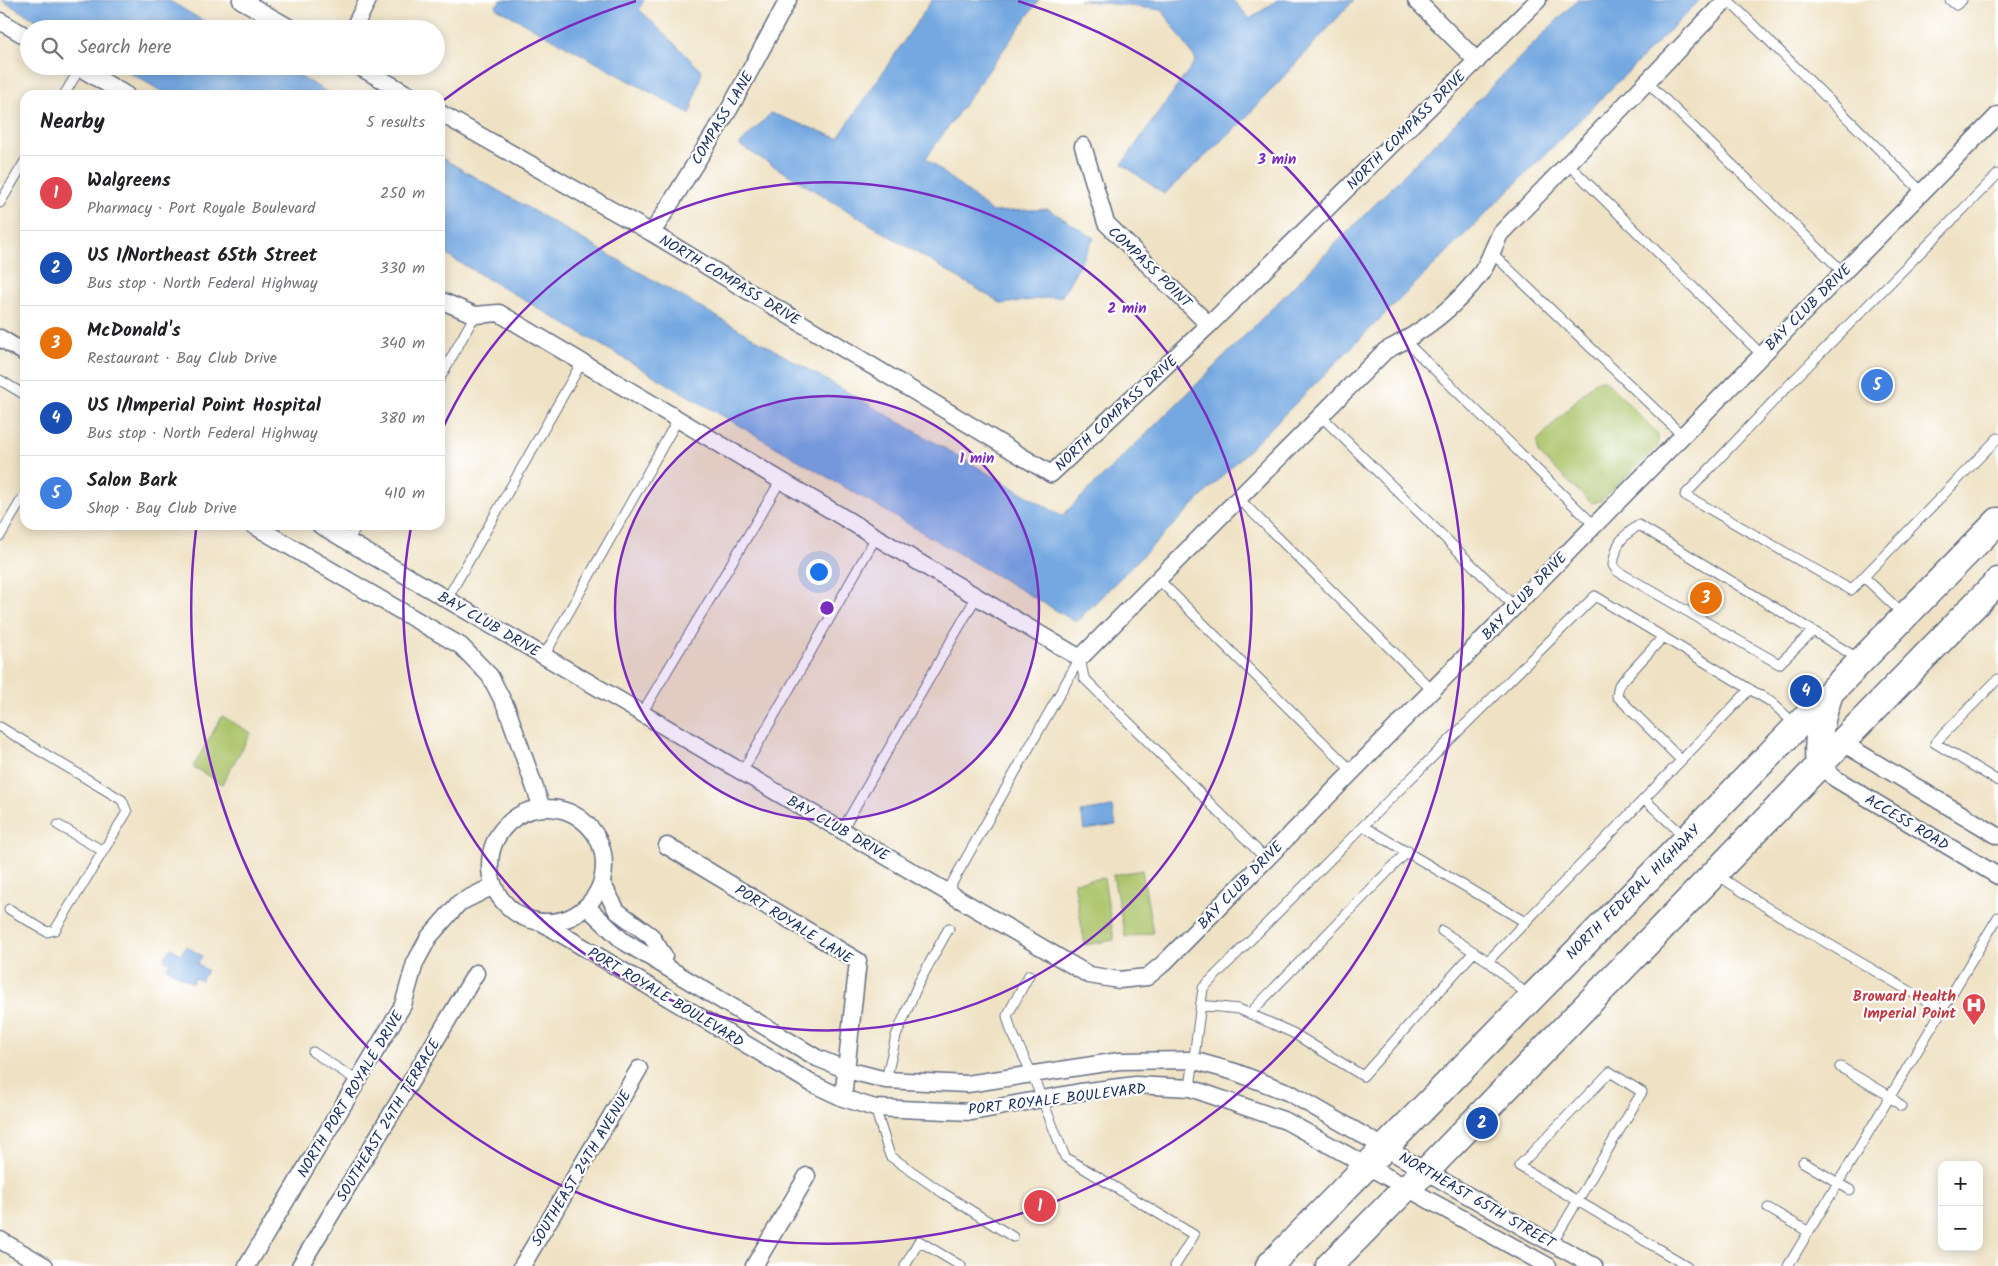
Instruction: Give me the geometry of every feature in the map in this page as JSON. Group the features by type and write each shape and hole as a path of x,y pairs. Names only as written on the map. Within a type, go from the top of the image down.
{"main road":[{"name":"NORTH FEDERAL HIGHWAY","path":"1270,1266 1998,521"},
{"path":"1329,1266 1426,1170 1998,582"},
{"path":"1819,765 1817,746 1819,730 1831,691"},
{"path":"1796,788 1806,763 1808,751 1807,741 1797,726"}],"street":[{"path":"241,0 276,20"},
{"path":"358,20 368,0"},
{"name":"COMPASS LANE","path":"652,233 730,108 788,0"},
{"path":"1416,0 1477,61"},
{"name":"NORTH COMPASS DRIVE","path":"445,116 652,233 1051,474 1209,324 1538,0"},
{"path":"445,302 475,315 499,313 1080,658 1385,351 1405,341 1444,314 1482,272 1500,234 1727,0"},
{"path":"0,21 20,33"},
{"path":"92,75 117,90"},
{"path":"374,75 400,90"},
{"name":"BAY CLUB DRIVE","path":"328,530 1089,974 1119,980 1147,977 1164,963 1593,524 1998,115"},
{"name":"COMPASS POINT","path":"1083,146 1106,223 1209,324"},
{"path":"0,338 20,350"},
{"path":"262,530 461,646 490,676 507,709 542,808"},
{"path":"1841,742 1998,836"},
{"name":"ACCESS ROAD","path":"1819,765 1836,779 1998,876"},
{"path":"542,808 567,812 588,826 602,848 604,860 595,896 564,920 541,922 521,917 509,909 493,886 489,860 498,834 517,816 542,808"},
{"name":"PORT ROYALE LANE","path":"667,846 858,961 844,1098"},
{"name":"NORTH PORT ROYALE DRIVE","path":"247,1266 404,1005 414,963 429,937 459,903 493,886"},
{"name":"PORT ROYALE BOULEVARD","path":"595,896 623,941 684,976 817,1058 847,1070 886,1080 967,1084 1120,1061 1192,1060 1235,1072 1290,1094 1386,1148"},
{"name":"PORT ROYALE BOULEVARD","path":"595,896 618,926 664,956 684,976"},
{"name":"PORT ROYALE BOULEVARD","path":"541,922 812,1083 844,1098 875,1108 972,1112 1080,1092 1136,1085 1190,1088 1286,1120 1548,1266"},
{"path":"620,970 633,947"},
{"name":"SOUTHEAST 24TH TERRACE","path":"300,1266 476,973"},
{"name":"SOUTHEAST 24TH AVENUE","path":"522,1266 639,1069"},
{"name":"NORTHEAST 65TH STREET","path":"1386,1148 1552,1244 1594,1266"},
{"path":"754,1266 807,1176"},
{"path":"0,1240 45,1266"}],"lane":[{"path":"1727,0 1922,192"},
{"path":"1950,0 1956,5 1962,0"},
{"path":"66,90 74,75"},
{"path":"1647,82 1843,272"},
{"path":"1568,164 1761,354"},
{"path":"0,203 20,169"},
{"path":"1998,174 1783,391 1685,495 1851,590 1998,438"},
{"path":"1491,252 1682,435"},
{"path":"445,369 475,315"},
{"path":"1405,341 1593,524"},
{"path":"447,599 582,362"},
{"path":"0,380 20,392"},
{"path":"1320,415 1514,606"},
{"path":"544,656 678,419"},
{"path":"642,713 781,480"},
{"path":"1238,498 1432,690"},
{"path":"0,536 20,502"},
{"path":"1813,631 1779,664 1617,571 1613,565 1617,545 1622,536 1639,525 1813,631 1861,661"},
{"path":"348,542 355,530"},
{"path":"742,772 876,537"},
{"path":"1864,577 1906,616"},
{"path":"1158,579 1352,771"},
{"path":"842,830 977,596"},
{"path":"1190,1088 1192,1060 1203,988 1595,596 1771,702 1797,726"},
{"path":"1663,637 1619,685 1617,696 1681,760"},
{"path":"1080,658 1084,678 1266,859"},
{"path":"947,892 1080,658"},
{"path":"1998,679 1935,743 1998,781"},
{"path":"1488,961 1750,690"},
{"path":"0,727 122,800 127,812 55,930 47,932 9,909"},
{"path":"1644,799 1687,838"},
{"path":"58,825 103,851"},
{"path":"1363,826 1525,922"},
{"path":"1250,1013 1408,851"},
{"path":"1713,873 1772,912 1942,1010"},
{"path":"1788,1266 1998,917"},
{"path":"886,1080 896,1036 919,982 949,928"},
{"path":"1442,931 1488,961 1530,998"},
{"path":"1200,1005 1239,1009 1250,1013 1293,1033 1363,1076 1474,952"},
{"path":"1029,976 1007,1016 1011,1030 1032,1074 1065,1157 1194,1235 1175,1266"},
{"path":"313,1052 358,1081"},
{"path":"1840,1067 1890,1096 1901,1106"},
{"path":"1552,1244 1578,1201 1642,1092 1610,1072 1519,1166 1578,1201 1687,1266"},
{"path":"875,1108 890,1156 943,1193 1013,1237"},
{"path":"1803,1162 1850,1190"},
{"path":"1768,1208 1808,1232"},
{"path":"905,1266 919,1241 961,1266"}],"green space":[{"path":"1605,380 1658,434 1658,446 1601,501 1591,503 1538,453 1537,441 1595,381"},
{"path":"222,716 251,733 222,784 193,767"},
{"path":"1142,870 1153,933 1125,937 1113,875"},
{"path":"1104,878 1114,940 1085,945 1074,882"}],"water":[{"path":"1,0 168,0 202,20 36,20"},
{"path":"501,0 644,0 639,9 702,71 690,114 495,7"},
{"path":"932,0 1039,0 926,158 992,212 1048,209 1094,238 1062,296 1002,304 739,145 771,113 838,138"},
{"path":"1079,0 1233,0 1250,19 1277,0 1354,0 1240,124 1164,194 1122,164 1196,60 1162,10"},
{"path":"1577,0 1700,0 1076,622 445,254 445,160 1062,516 1190,391"},
{"path":"134,75 298,75 323,90 159,90"},
{"path":"1112,807 1116,825 1085,830 1081,812"},
{"path":"186,946 202,956 197,964 207,970 201,981 195,978 192,983 167,968 170,963 164,959 171,948 181,954"}],"place":[{"name":"Salon Bark","path":"1877,385"},
{"name":"McDonald's","path":"1706,598"},
{"name":"US 1/Imperial Point Hospital","path":"1806,691"},
{"name":"Broward Health Imperial Point","path":"1974,1026"},
{"name":"US 1/Northeast 65th Street","path":"1482,1123"},
{"name":"Walgreens","path":"1040,1206"}]}
